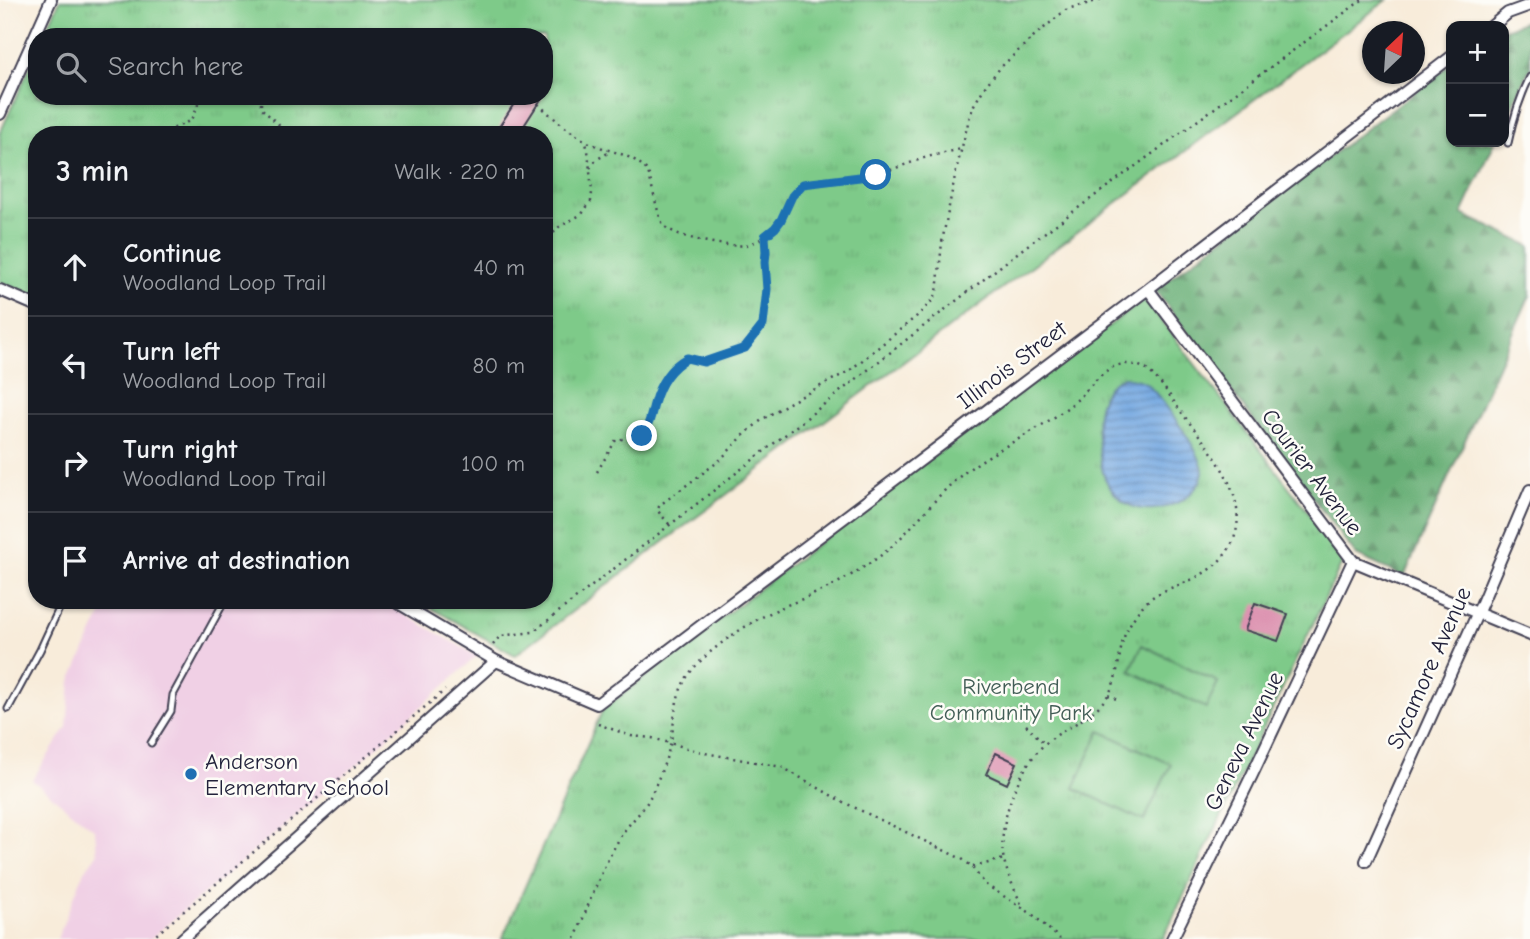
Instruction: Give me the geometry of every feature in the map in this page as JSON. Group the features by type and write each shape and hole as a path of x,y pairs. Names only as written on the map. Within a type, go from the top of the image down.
{"street":[{"path":"38,28 51,0"},
{"path":"1498,21 1508,13 1530,5"},
{"path":"0,114 28,51"},
{"name":"Illinois Street","path":"496,661 597,704 1446,61"},
{"name":"Courier Avenue","path":"1148,289 1353,561 1530,635"},
{"path":"0,290 28,302"},
{"name":"Sycamore Avenue","path":"1366,861 1530,490"},
{"name":"Geneva Avenue","path":"1172,939 1353,561"},
{"path":"182,939 496,661 408,609"}],"lane":[{"path":"1509,138 1513,117 1530,77"},
{"path":"8,709 60,609"},
{"path":"151,743 171,711 173,695 219,609"}],"path":[{"path":"669,524 657,510 660,505 719,461 763,419 849,371 932,301 937,293 942,242 961,149 974,104 1001,67 1067,9 1101,0"},
{"path":"485,655 500,636 533,632 1025,247 1362,0"},
{"path":"178,126 187,123 198,105"},
{"path":"261,105 279,126"},
{"path":"539,105 585,140 638,162 648,172 663,224 672,232 737,245 746,245 775,228 792,196 803,184 876,175 927,157 961,149"},
{"path":"553,233 582,214 591,201 585,140"},
{"path":"589,169 596,160 611,151"},
{"path":"597,472 616,440 642,436 652,418 653,406 661,387 674,365 687,358 704,362 745,348 763,325 767,289 765,236"},
{"path":"575,939 606,863 619,838 648,801 663,769 671,743 676,698 695,667 748,625 776,609 826,589 874,560 889,549 960,475 1062,412 1104,372 1119,364 1135,365 1154,376 1225,474 1237,509 1238,528 1227,553 1214,565 1200,576 1156,593 1144,603 1127,628 1108,695 1094,710 1045,744 1018,779 1002,844 1004,859 1021,906"},
{"path":"151,939 445,689"},
{"path":"1108,695 1116,699"},
{"path":"598,724 631,736 652,738 705,753 782,767 841,801 962,859 986,885 1032,914 1060,939"},
{"path":"1026,725 1045,744"},
{"path":"972,867 1004,859"}],"shaded area":[{"name":"Anderson Elementary School","path":"104,609 396,609 477,656 375,749 150,939 57,939 84,872 97,854 95,830 32,780 67,727 71,681"}],"green space":[{"path":"60,0 1387,0 515,655 433,609 553,609 553,126 28,126 28,294 0,282 0,133 28,71 28,105 553,105 553,28 47,28"},
{"path":"1530,20 1530,68 1509,113 1509,84 1509,27"},
{"path":"1446,68 1446,147 1493,147 1462,214 1530,246 1530,295 1404,577 1356,555 1155,290"},
{"name":"Riverbend Community Park","path":"1145,299 1344,559 1163,939 502,939 603,709 881,495"},
{"path":"1142,645 1218,682 1206,708 1130,671"},
{"path":"1100,731 1171,764 1144,821 1074,788"}],"water":[{"path":"1124,377 1145,383 1152,389 1180,425 1201,464 1203,472 1197,487 1174,504 1152,509 1136,508 1117,496 1105,478 1097,430 1099,406 1112,383"}],"building":[{"path":"513,105 537,105 524,126 500,126"},
{"path":"1255,603 1288,614 1278,641 1245,630"},
{"path":"996,753 1017,763 1007,784 986,774"}],"place":[{"name":"Anderson Elementary School","path":"191,774"}],"route":[{"path":"642,436 652,418 653,406 661,387 674,365 687,358 704,362 745,348 763,325 767,303 765,236 781,220 799,186 810,182 876,175"}]}
